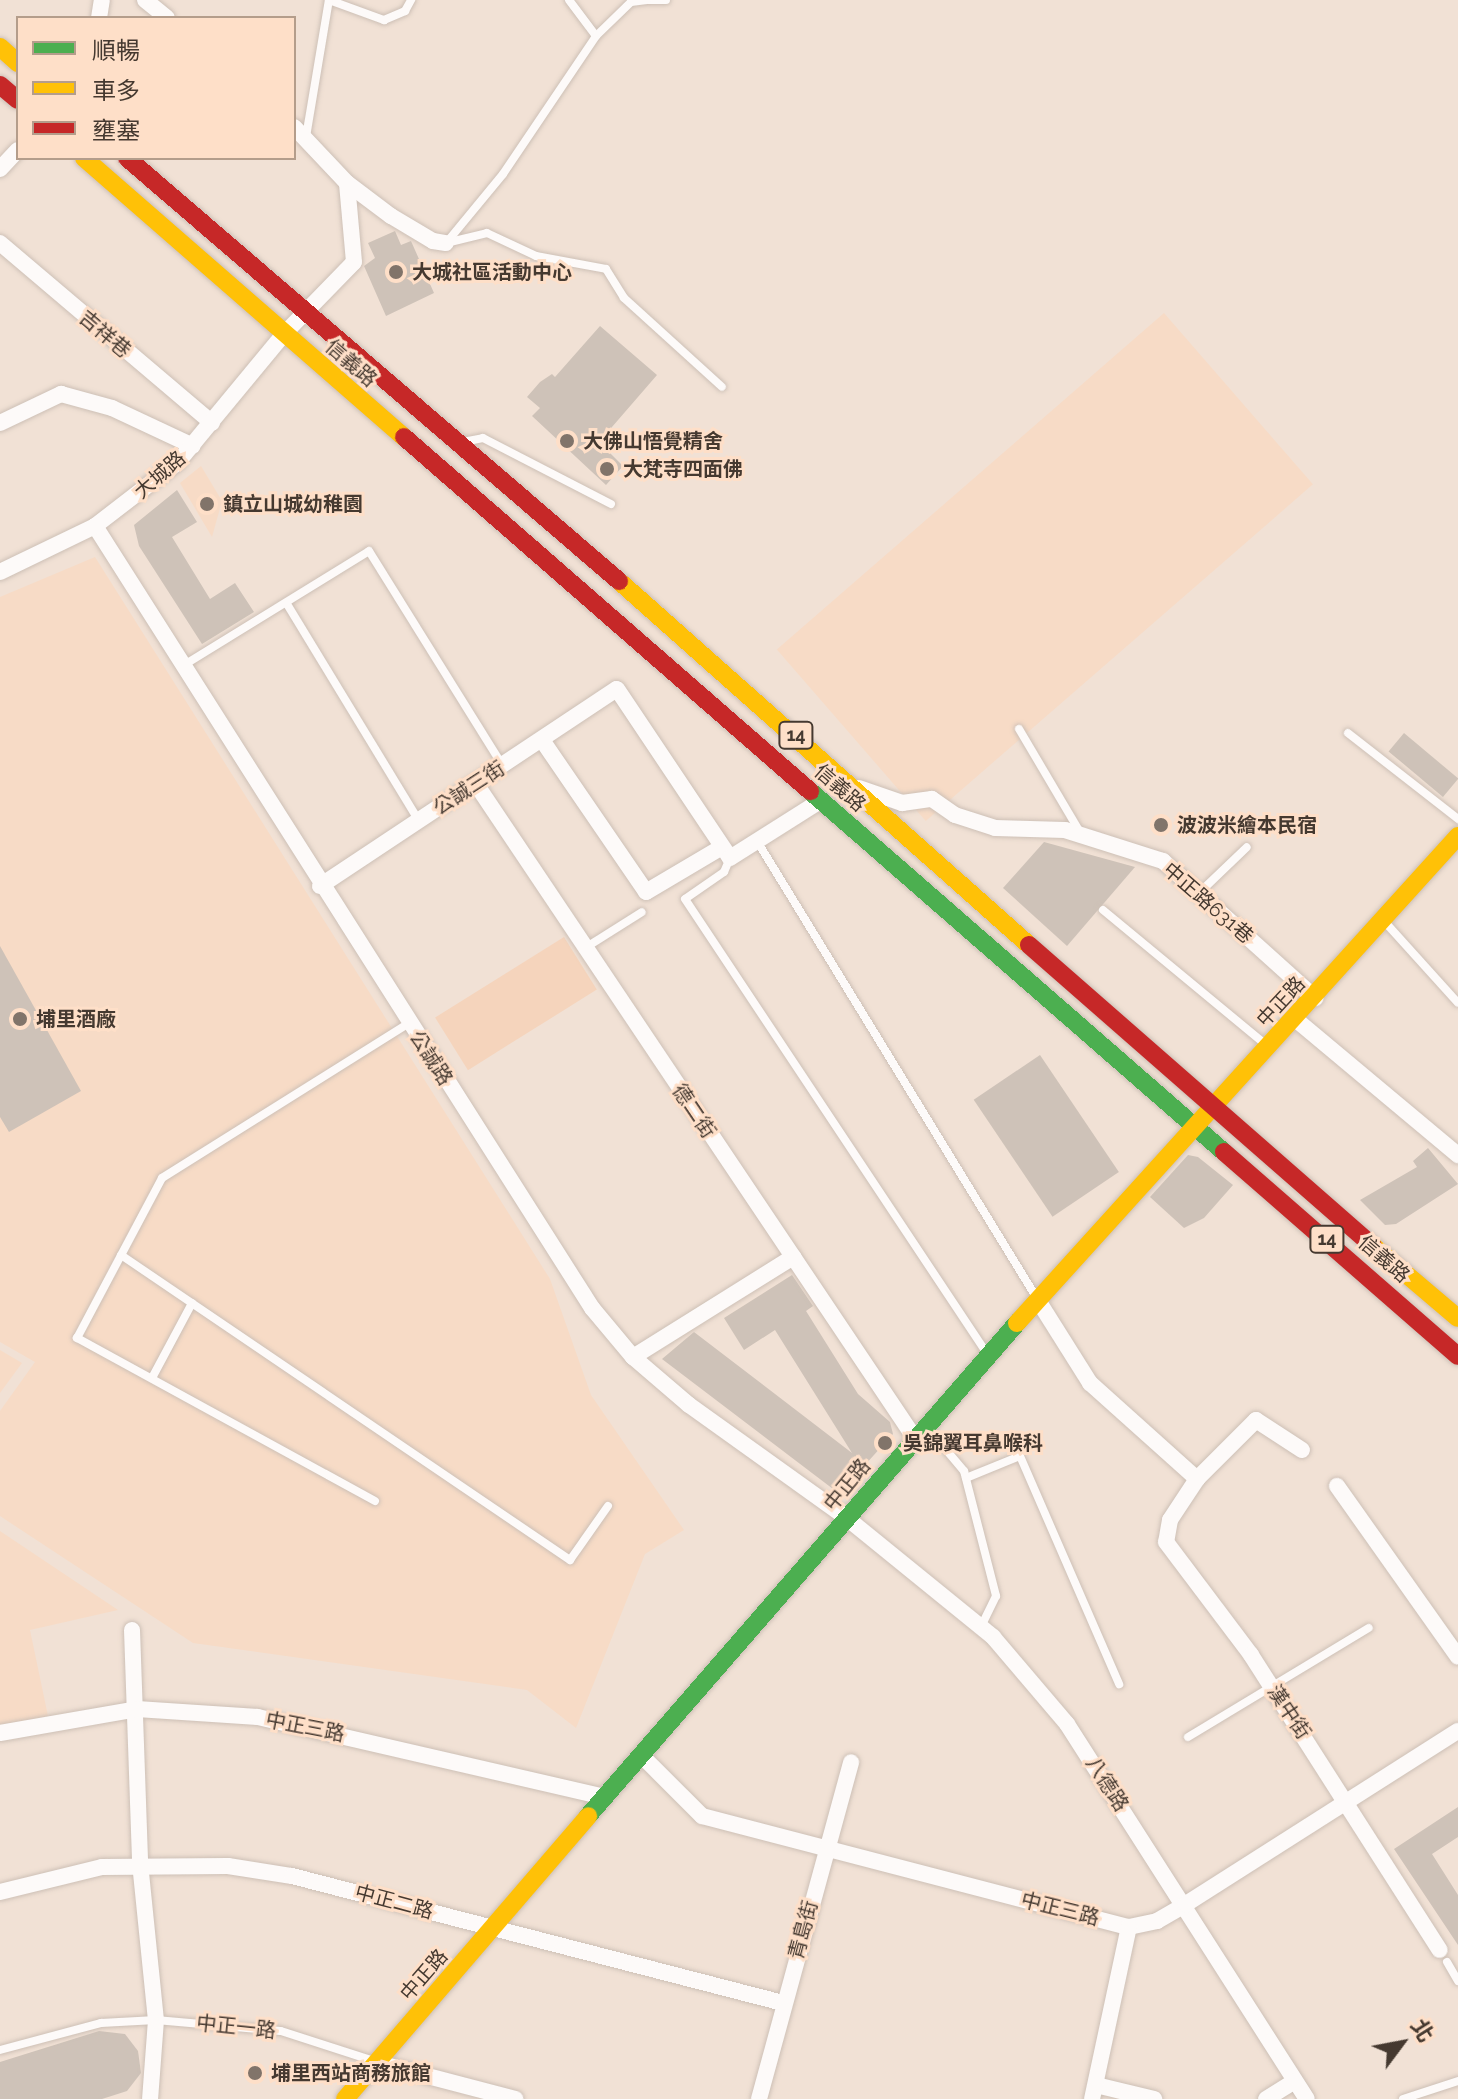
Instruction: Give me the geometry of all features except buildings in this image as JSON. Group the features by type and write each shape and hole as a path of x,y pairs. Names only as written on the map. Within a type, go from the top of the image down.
{"main road":[{"path":"0,47 16,61"},
{"path":"0,85 16,98"},
{"name":"信義路","path":"86,160 1458,1356"},
{"name":"信義路","path":"129,160 306,314 463,442 855,787 1211,1107 1458,1318"},
{"path":"741,732 764,708"},
{"name":"中正路","path":"345,2099 848,1519 920,1431 990,1359 1194,1124 1315,998 1458,836"}],"street":[{"path":"145,0 165,16"},
{"path":"300,132 347,183 391,216 446,243"},
{"path":"0,169 16,152"},
{"name":"大城路","path":"0,572 95,526 193,446 284,334 354,262 347,183"},
{"name":"吉祥巷","path":"0,243 212,423"},
{"path":"0,423 61,394 86,401 193,446"},
{"name":"公誠路","path":"95,526 320,886 592,1308 633,1357 689,1405 848,1519"},
{"name":"公誠三街","path":"320,886 617,689 726,852"},
{"path":"542,740 646,892 756,840 820,801"},
{"name":"德二街","path":"476,784 793,1257 920,1431"},
{"name":"中正路631巷","path":"855,787 902,803 932,799 955,815 995,828 1081,835 1163,861 1315,998"},
{"path":"1294,1018 1455,1147"},
{"path":"633,1357 793,1257"},
{"path":"1039,1302 1090,1383 1197,1479"},
{"name":"漢中街","path":"1302,1450 1256,1420 1197,1479 1170,1520 1166,1542 1271,1686 1348,1800 1443,1956"},
{"path":"1337,1486 1458,1657"},
{"name":"八德路","path":"848,1519 981,1628 1067,1724 1186,1904 1307,2099"},
{"path":"132,1630 140,1863 156,2020 150,2099"},
{"name":"中正三路","path":"0,1733 137,1709 258,1717 605,1797"},
{"path":"1154,2099 1094,2092 1129,1927 1157,1921 1186,1904 1458,1731"},
{"name":"中正三路","path":"642,1756 702,1816 1129,1927"},
{"name":"青島街","path":"759,2099 851,1762"},
{"name":"中正二路","path":"0,1892 102,1867 140,1863 228,1866 292,1876 783,2003"},
{"name":"中正一路","path":"378,2063 515,2099"},
{"path":"1266,2099 1295,2081"}],"lane":[{"path":"300,132 329,0 384,20 405,11 411,0"},
{"path":"569,0 596,36"},
{"path":"446,243 503,174 596,36 631,2 666,0"},
{"path":"446,243 487,233 536,256 606,269 624,298 722,387"},
{"path":"463,442 483,438 611,504"},
{"path":"184,665 369,551 503,766"},
{"path":"287,604 419,821"},
{"path":"1019,729 1081,835"},
{"path":"1348,733 1458,819"},
{"path":"756,840 1039,1302"},
{"path":"1199,893 1247,847"},
{"path":"726,852 724,872 685,899 990,1359"},
{"path":"1103,910 1268,1047"},
{"path":"584,949 642,912"},
{"path":"1384,921 1458,1003"},
{"path":"375,1501 77,1338 162,1178 409,1023"},
{"path":"121,1255 570,1560 608,1506"},
{"path":"152,1378 192,1303"},
{"path":"920,1431 966,1478 996,1596 981,1628"},
{"path":"966,1478 1020,1456 1119,1684"},
{"path":"1188,1737 1369,1628"},
{"path":"1443,1956 1458,1981"},
{"name":"中正一路","path":"0,2050 101,2023 156,2020 281,2031 378,2063"},
{"path":"1403,2099 1458,2081"}],"shaded area":[{"path":"1164,313 1313,484 926,821 777,650"},
{"name":"鎮立山城幼稚園","path":"201,466 222,501 212,537 180,483"},
{"path":"95,557 550,1279 591,1395 684,1530 645,1554 576,1728 527,1690 193,1643 0,1516 0,1411 35,1362 0,1342 0,597"},
{"path":"564,937 597,990 468,1070 435,1018"},
{"path":"0,1350 22,1363 0,1393"},
{"path":"0,1531 118,1610 30,1630 48,1716 0,1729"}],"traffic: fast":[{"path":"810,791 1224,1152"},
{"path":"588,1816 1017,1323"}],"traffic: slow":[{"path":"0,47 16,61"},
{"path":"86,160 404,437"},
{"path":"619,581 1029,945"},
{"path":"1017,1323 1458,836"},
{"path":"1373,1246 1458,1318"},
{"path":"345,2099 588,1816"}],"traffic: jam":[{"path":"0,85 16,98"},
{"path":"129,160 619,581"},
{"path":"404,437 810,791"},
{"path":"1029,945 1373,1246"},
{"path":"1224,1152 1458,1356"}],"place":[{"name":"大城社區活動中心","path":"396,272"},
{"name":"大佛山悟覺精舍","path":"567,441"},
{"name":"大梵寺四面佛","path":"607,469"},
{"name":"鎮立山城幼稚園","path":"207,504"},
{"name":"波波米繪本民宿","path":"1161,825"},
{"name":"埔里酒廠","path":"20,1019"},
{"name":"吳錦翼耳鼻喉科","path":"885,1443"},
{"name":"埔里西站商務旅館","path":"255,2073"}]}
